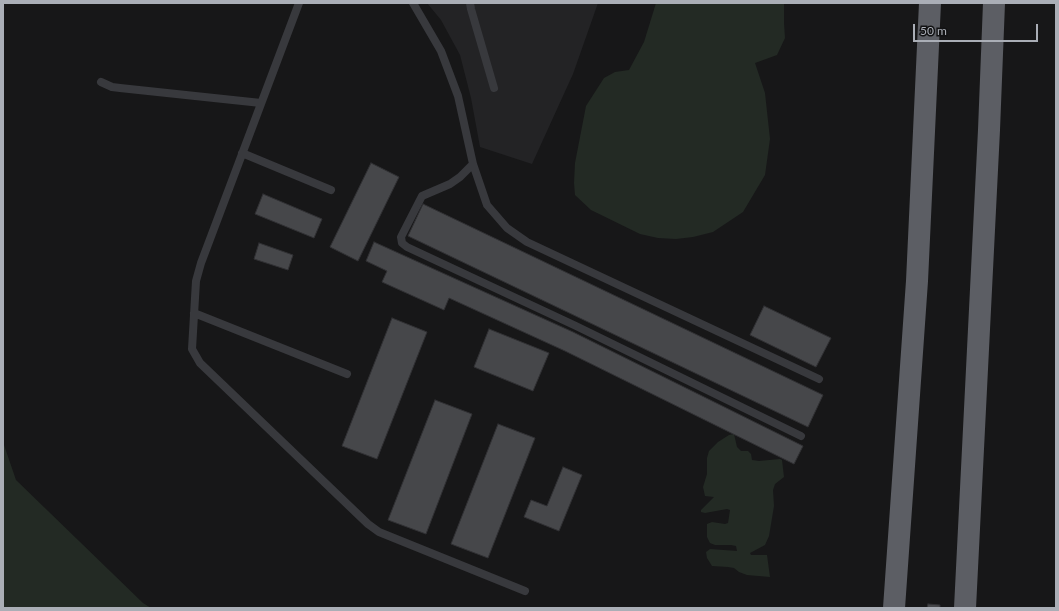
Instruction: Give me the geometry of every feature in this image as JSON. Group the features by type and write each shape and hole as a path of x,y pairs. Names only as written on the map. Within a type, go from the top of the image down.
{"highway":[{"path":"894,608 917,280 930,3"},
{"path":"965,608 994,3"}],"lane":[{"path":"299,3 201,263 196,281 192,349 200,363 368,524 379,532 525,591"},
{"path":"413,3 441,51 458,96 473,164 488,205 507,228 527,242 819,379"},
{"path":"470,3 494,88"},
{"path":"100,82 112,87 261,103"},
{"path":"242,153 331,190"},
{"path":"473,164 460,177 450,184 422,196 401,237 402,243 407,247 576,326 801,436"},
{"path":"194,313 347,374"}],"shaded area":[{"path":"427,3 598,3 573,74 532,164 480,147 471,98 460,55 441,20"},
{"path":"656,3 784,3 785,38 777,55 755,63 765,93 770,139 765,175 743,212 713,232 693,237 676,239 658,238 640,234 591,210 575,195 575,163 586,106 604,78 615,72 629,70 644,42"},
{"path":"734,434 737,447 741,451 748,451 751,454 752,460 782,460 784,477 775,484 773,490 774,506 769,536 765,545 750,553 751,555 767,555 770,577 747,575 734,568 712,566 707,558 706,552 710,549 737,551 736,546 715,545 710,543 707,537 707,524 712,522 728,523 730,510 727,509 705,513 701,512 701,510 714,497 705,496 703,487 707,474 707,458 709,451 718,442 729,435"},
{"path":"3,442 16,480 143,603 151,608 3,608"}],"building":[{"path":"371,163 399,177 358,261 330,247"},
{"path":"263,194 322,219 314,238 255,214"},
{"path":"423,204 823,395 808,427 408,236"},
{"path":"374,242 573,332 803,446 794,464 565,351 449,298 444,310 382,282 387,271 366,261"},
{"path":"259,243 293,255 288,270 254,259"},
{"path":"764,306 831,338 816,367 750,335"},
{"path":"392,318 427,332 377,459 342,446"},
{"path":"489,329 549,353 533,391 474,367"},
{"path":"435,400 472,414 426,534 388,520"},
{"path":"498,424 535,438 488,558 451,544"},
{"path":"563,467 582,475 559,531 524,517 531,500 547,506"},
{"path":"928,604 940,605 940,608 927,608"}]}
